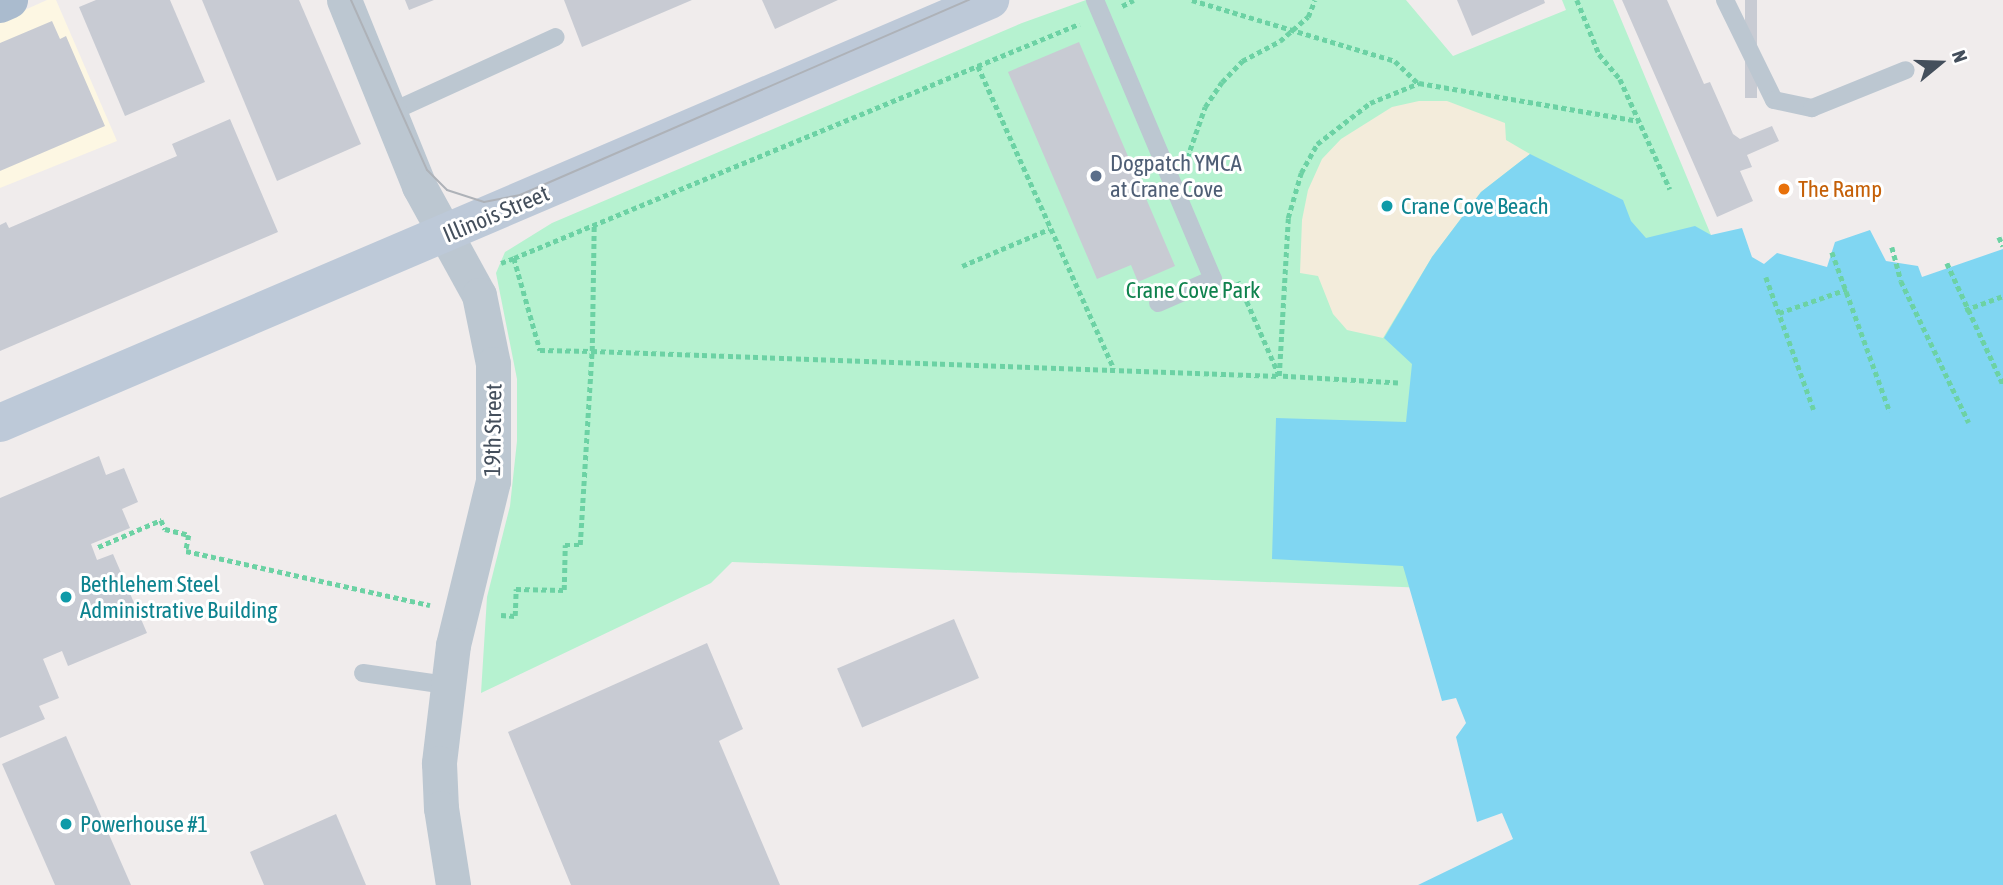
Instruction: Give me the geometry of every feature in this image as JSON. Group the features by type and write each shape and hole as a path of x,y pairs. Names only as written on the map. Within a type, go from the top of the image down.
{"main road":[{"path":"0,4 9,0"}],"street":[{"name":"19th Street","path":"344,0 389,113 446,235 479,295 496,397 493,481 446,685 439,774 453,885"},
{"name":"Illinois Street","path":"0,423 446,235 990,0"}],"lane":[{"path":"1725,0 1774,100 1812,108 1906,71"},
{"path":"1098,7 1213,279 1158,303"},
{"path":"389,113 556,37"},
{"path":"363,673 446,685"}],"path":[{"path":"1192,0 1395,61 1419,83"},
{"path":"1167,172 1185,163 1205,107 1222,82 1242,61 1291,31 1308,17 1315,0"},
{"path":"1577,0 1599,54 1620,79 1670,189"},
{"path":"501,263 978,66 1098,7"},
{"path":"978,66 1114,369"},
{"path":"1279,376 1288,218 1301,173 1317,144 1344,121 1395,90 1419,83 1639,121"},
{"path":"501,615 515,616 516,589 564,590 565,545 580,545 592,351 594,225"},
{"path":"962,266 1049,229"},
{"path":"1999,237 2003,246"},
{"path":"1892,247 1901,281 1969,423"},
{"path":"1832,252 1890,412"},
{"path":"513,258 540,351 1114,369 1398,383"},
{"path":"1947,263 1965,310 2003,384"},
{"path":"1766,277 1814,410"},
{"path":"1779,313 1847,289"},
{"path":"1965,310 2003,296"},
{"path":"99,547 160,520 165,529 189,535 186,551 434,606"}],"shaded area":[{"path":"47,0 56,0 117,141 0,188 0,21"}],"green space":[{"name":"Crane Cove Park","path":"1086,0 1406,0 1453,56 1566,10 1562,0 1613,0 1711,235 1428,588 732,562 711,583 481,693 487,597 510,506 517,441 517,379 496,273 505,252 552,223 1022,23"}],"sand":[{"name":"Crane Cove Beach","path":"1419,101 1447,101 1505,123 1506,140 1530,154 1481,192 1432,257 1383,338 1347,330 1333,314 1318,276 1300,273 1302,220 1308,190 1322,159 1341,139 1392,107"}],"water":[{"path":"1530,154 1623,200 1631,221 1646,238 1695,226 1711,235 1742,228 1752,257 1764,264 1777,253 1827,267 1835,242 1870,230 1886,261 1918,266 1922,277 2003,249 2003,885 1418,885 1513,839 1502,813 1477,822 1456,737 1466,723 1456,698 1442,701 1403,566 1272,559 1276,418 1406,422 1412,364 1384,338 1432,257 1481,192"}],"building":[{"path":"96,0 170,0 205,82 125,116 79,7"},
{"path":"202,0 299,0 361,144 277,181"},
{"path":"405,0 434,0 409,10"},
{"path":"564,0 692,0 582,47"},
{"path":"762,0 838,0 775,29"},
{"path":"1457,0 1544,0 1545,3 1472,36"},
{"path":"1622,0 1667,0 1704,84 1710,82 1733,134 1740,139 1772,126 1779,141 1747,155 1752,167 1740,171 1753,201 1717,217"},
{"path":"1745,0 1757,0 1757,98 1745,98"},
{"path":"52,21 60,39 66,36 105,126 0,171 0,43"},
{"path":"1079,42 1175,266 1138,282 1131,265 1097,279 1008,72"},
{"path":"230,119 278,232 0,351 0,225 6,222 9,228 177,156 172,144"},
{"name":"Bethlehem Steel Administrative Building","path":"99,456 106,475 124,468 138,502 122,509 130,528 91,544 97,560 113,554 147,633 68,666 62,651 43,659 59,698 39,706 45,719 0,738 0,498"},
{"path":"954,619 979,678 862,728 837,669"},
{"path":"707,643 743,729 719,741 780,885 571,885 508,732"},
{"name":"Powerhouse #1","path":"66,736 131,885 55,885 2,764"},
{"path":"336,814 366,885 264,885 250,852"}],"tram line":[{"path":"351,0 427,170 447,190 484,202 520,195 969,0"}],"place":[{"name":"Dogpatch YMCA at Crane Cove","path":"1096,176"},
{"name":"The Ramp","path":"1784,189"},
{"name":"Crane Cove Beach","path":"1387,206"},
{"name":"Bethlehem Steel Administrative Building","path":"66,597"},
{"name":"Powerhouse #1","path":"66,824"}]}
